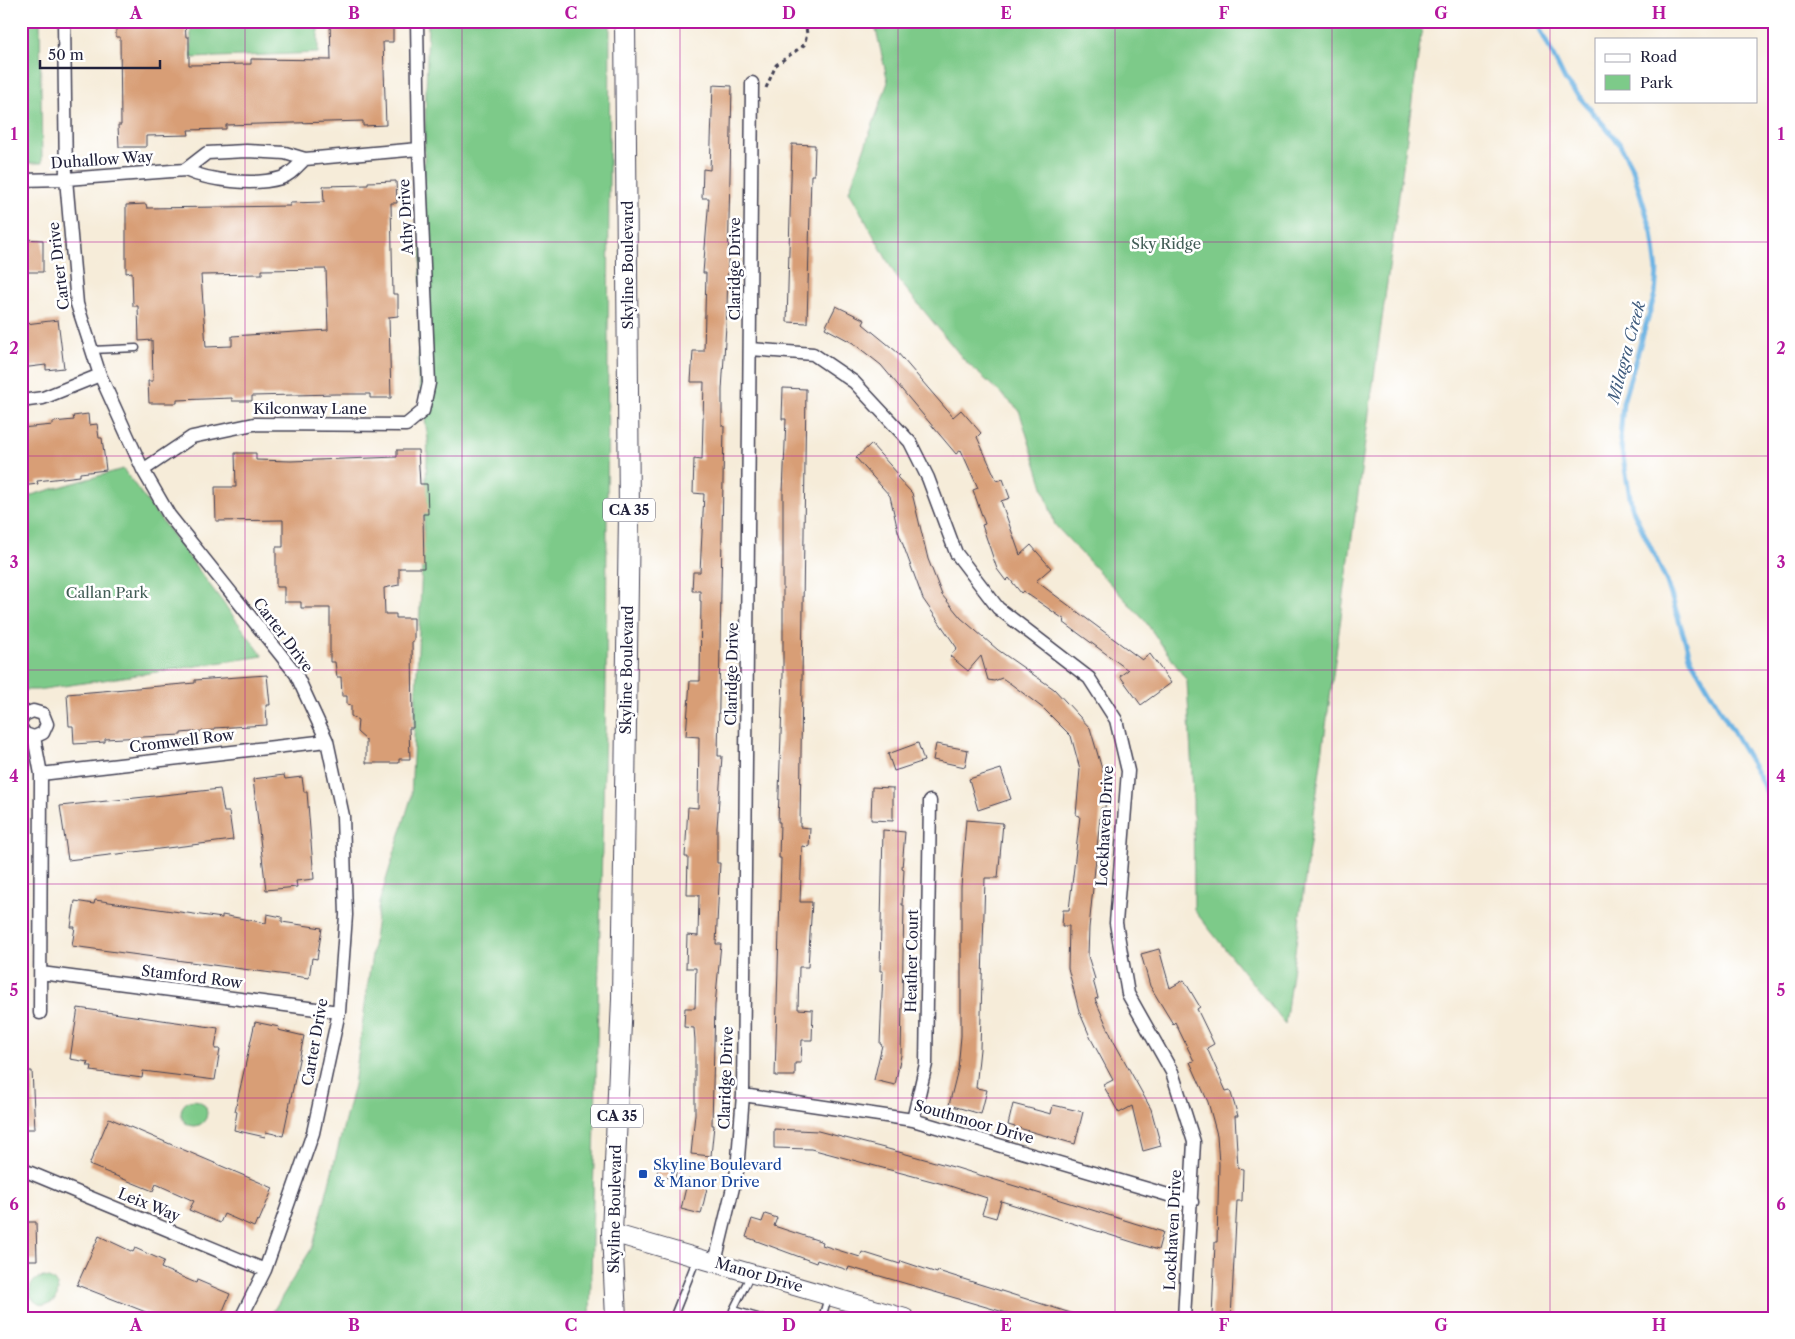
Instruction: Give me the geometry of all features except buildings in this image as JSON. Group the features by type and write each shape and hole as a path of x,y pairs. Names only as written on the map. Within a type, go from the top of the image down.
{"main road":[{"name":"Skyline Boulevard","path":"616,1318 612,1233 622,999 629,514 625,21"}],"street":[{"name":"Carter Drive","path":"64,21 66,180 77,304 100,375 143,470 169,515 296,674 327,741 343,816 346,915 339,1012 314,1133 266,1270 241,1318"},
{"name":"Athy Drive","path":"417,21 419,149 429,383 423,411"},
{"name":"Claridge Drive","path":"715,1262 736,1171 743,1094 752,349 752,89"},
{"path":"185,170 207,153 246,151 285,153 305,158 419,149"},
{"name":"Duhallow Way","path":"21,180 66,180 185,170 203,178 233,181 280,178 291,173 305,158"},
{"name":"Lockhaven Drive","path":"752,349 813,354 854,382 910,442 928,478 956,553 998,608 1088,678 1116,720 1128,771 1116,923 1128,994 1172,1072 1194,1142 1184,1318"},
{"path":"21,401 43,398 100,375"},
{"name":"Kilconway Lane","path":"143,470 192,437 201,435 254,424 406,425 423,411"},
{"path":"21,720 28,712 39,712 46,719 44,733 34,737 25,734 21,728"},
{"path":"34,737 41,774 40,1013"},
{"name":"Cromwell Row","path":"41,774 327,741"},
{"name":"Heather Court","path":"914,1120 926,1064 930,801"},
{"name":"Stamford Row","path":"41,973 339,1012"},
{"name":"Southmoor Drive","path":"743,1094 914,1120 1192,1202"},
{"name":"Leix Way","path":"21,1169 266,1270"},
{"name":"Manor Drive","path":"612,1233 905,1318"}],"lane":[{"path":"92,350 136,348"},
{"path":"673,1318 697,1257"},
{"path":"752,1273 733,1310 761,1318"},
{"path":"822,1318 828,1295"}],"path":[{"path":"752,89 764,90 772,79 776,65 804,45 807,34 806,21"}],"green space":[{"path":"21,21 40,21 42,163 21,163"},
{"path":"190,21 318,21 318,53 192,58"},
{"path":"428,21 610,21 606,690 590,1318 269,1318 313,1246 354,1085 379,903 411,798 428,439 418,374"},
{"name":"Sky Ridge","path":"874,21 1423,21 1285,1024 1194,910 1193,793 1187,681 1145,621 1055,525 1019,410 965,361 897,278 849,191 888,82"},
{"name":"Callan Park","path":"123,469 263,656 37,690 21,690 21,498"},
{"path":"194,1100 203,1104 207,1113 203,1122 194,1126 185,1122 181,1113 185,1104"},
{"path":"44,1277 54,1281 58,1291 54,1301 44,1305 34,1301 30,1291 34,1281"}],"waterway":[{"name":"Milagra Creek","path":"1536,21 1565,80 1619,143 1633,170 1652,232 1657,271 1655,294 1623,402 1620,440 1632,508 1667,582 1691,659 1760,778 1774,809"}],"place":[{"name":"Skyline Boulevard & Manor Drive","path":"643,1174"}]}
